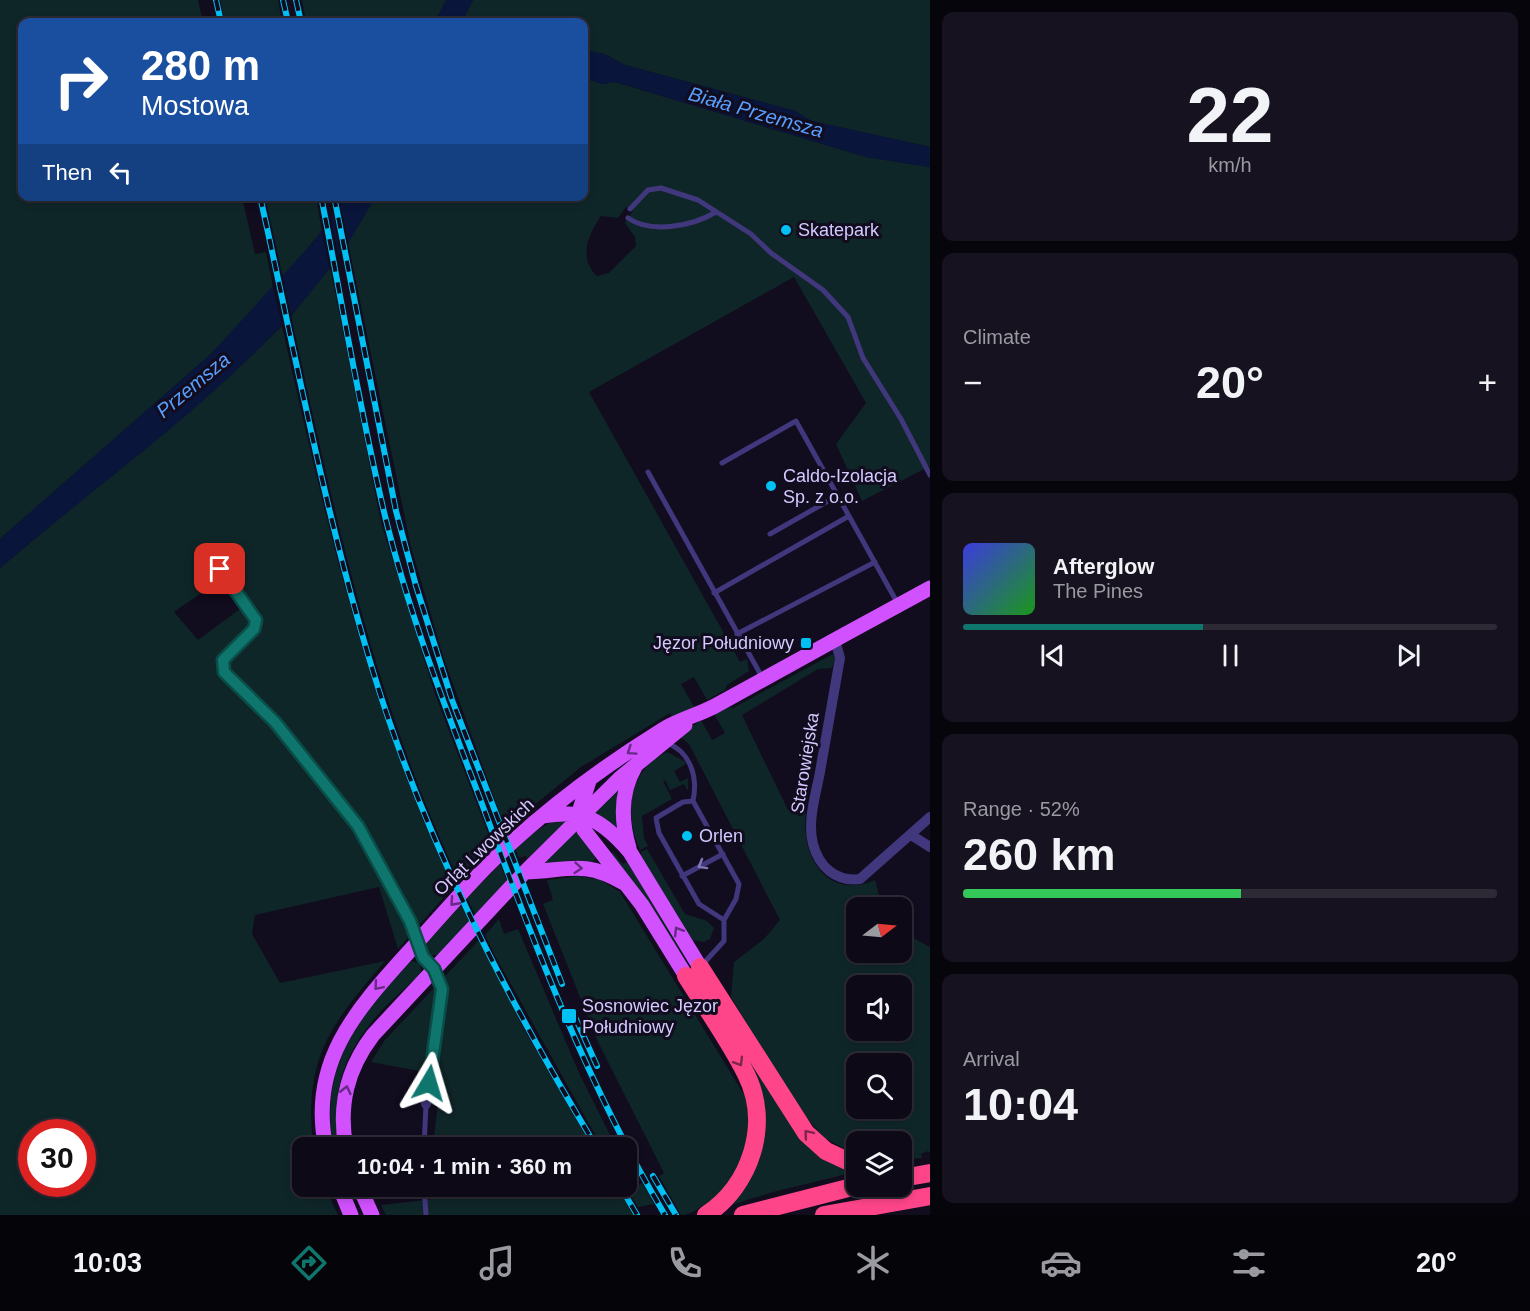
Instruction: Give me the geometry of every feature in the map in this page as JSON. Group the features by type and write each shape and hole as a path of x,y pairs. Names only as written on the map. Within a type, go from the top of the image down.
{"highway":[{"path":"693,972 806,1133 826,1151 846,1160"},
{"path":"693,972 746,1074 756,1105 755,1140 747,1169 731,1193 706,1215"},
{"path":"912,1172 927,1174"},
{"path":"912,1176 927,1174"},
{"path":"743,1215 846,1189"},
{"path":"824,1215 930,1196"}],"main road":[{"name":"Orląt Lwowskich","path":"325,1137 322,1098 327,1071 336,1046 364,1002 490,863 541,816 591,778 664,728 691,718 930,588"},
{"name":"Orląt Lwowskich","path":"345,1137 343,1104 346,1086 356,1060 383,1022 525,872 640,760 691,718"},
{"path":"640,760 628,783 623,809 623,830 630,852 693,972"},
{"path":"591,778 582,798 584,830 693,972"},
{"path":"541,816 568,812 591,818 604,826 630,852"},
{"path":"525,872 575,867 605,874 627,885"},
{"path":"344,1197 351,1215"},
{"path":"364,1197 372,1215"}],"street":[{"path":"220,569 256,620 254,629 223,660 224,672 275,722 358,826 410,921 423,957 434,969 442,989 426,1104"},
{"name":"Starowiejska","path":"835,640 840,658 812,817 814,845 820,860 833,874 854,880 869,874 930,817"},
{"path":"911,835 930,847"}],"lane":[{"path":"630,209 648,190 661,188 698,200 751,234 771,253 823,290 849,317 863,358 901,419 930,475"},
{"path":"628,218 636,224 686,225 716,212"},
{"path":"722,463 796,421 899,605"},
{"path":"648,472 763,678"},
{"path":"770,534 837,496"},
{"path":"714,593 849,516"},
{"path":"737,634 875,562"},
{"path":"663,742 676,747 686,756 696,786 693,801 739,884 736,899 724,920 724,941 693,972"},
{"path":"693,801 683,802 656,818 659,833 699,904 724,920"},
{"path":"682,876 723,854"},
{"path":"424,1137 426,1104"},
{"path":"425,1197 426,1215"}],"green space":[{"path":"0,0 198,0 202,18 18,18 18,201 243,201 255,254 266,252 273,287 211,354 0,539"},
{"path":"220,0 278,0 281,18 224,18"},
{"path":"302,0 446,0 437,18 305,18"},
{"path":"473,0 930,0 930,147 811,121 795,111 625,65 604,54 588,51 588,18 464,18"},
{"path":"588,79 602,84 615,82 866,157 930,167 930,466 862,501 836,444 866,403 794,277 589,392 740,662 747,659 749,671 727,685 725,690 707,700 694,677 681,684 694,707 672,719 670,713 581,767 511,824 504,825 444,659 411,547 348,243 373,201 588,201","holes":["626,207 633,211 625,223 635,237 636,246 609,273 597,276 591,269 586,254 596,223 601,216 618,218"]},
{"path":"266,201 317,201 322,231 283,277"},
{"path":"330,267 381,523 435,694 493,846 459,880 429,812 380,674 340,531 291,316"},
{"path":"282,326 333,541 373,682 396,751 453,887 398,949 379,887 255,915 252,934 280,983 385,961 349,1005 325,1045 317,1066 313,1089 312,1137 292,1137 292,1197 330,1197 338,1215 0,1215 0,568 232,374","holes":["221,579 244,606 198,640 174,612"]},
{"path":"833,654 835,658 832,668 818,669 742,715 788,810 806,813 805,829 808,845 820,870 830,879 843,884 858,885 875,880 879,897 846,897 846,963 912,963 912,937 930,947 930,1153 928,1151 921,1154 922,1158 912,1158 912,1131 846,1131 846,1150 823,1137 801,1111 731,997 734,962 764,939 780,920 689,744 679,736 701,720 712,740 725,733 714,714 726,707 733,708"},
{"path":"667,752 686,764 674,771 680,782 688,778 688,791 684,784 670,790 665,780 663,781 672,799 642,816 644,838 648,846 640,850 632,822 633,794 644,770"},
{"path":"619,785 618,828 594,814"},
{"path":"572,816 527,859 526,856 519,858 515,849 535,833 548,824"},
{"path":"576,831 598,856 592,863 575,860 547,864 545,862"},
{"path":"647,849 685,914 707,921 714,928 710,939 704,942 692,940 640,857 641,852"},
{"path":"613,852 623,864 627,861 686,960 610,854"},
{"path":"500,864 507,882 476,916 467,898"},
{"path":"579,876 594,879 596,877 620,892 746,1098 748,1128 746,1143 736,1171 718,1194 706,1204 687,1214 681,1215 659,1176 664,1173 598,1042 543,904 553,900 547,880"},
{"path":"461,905 470,922 438,955 430,955 425,948 427,943"},
{"path":"499,919 504,934 518,929 579,1073 611,1137 596,1137 485,935"},
{"path":"479,940 526,1033 586,1137 434,1137 441,1075 371,1062 385,1040"},
{"path":"411,961 420,963 421,972 381,1011 357,1043 349,1058 339,1090 338,1137 332,1137 330,1119 332,1092 338,1068 359,1024"},
{"path":"702,983 762,1077 846,1163 846,1174 773,1192 725,1207 764,1131"},
{"path":"642,1183 654,1204 638,1207 632,1197 637,1197 637,1186"},
{"path":"434,1197 622,1197 633,1215 386,1215 381,1205 434,1199"}],"water":[{"path":"446,0 473,0 464,18 437,18"},
{"name":"Biała Przemsza","path":"588,51 604,54 625,65 795,111 812,121 930,147 930,167 866,157 616,82 602,84 588,79"},
{"name":"Przemsza","path":"341,201 373,201 341,252 301,304 255,352 206,398 0,568 0,539 211,354 315,240"}],"pier":[{"path":"337,201 340,201 349,247 341,258 332,210"},
{"path":"330,213 339,260 330,271 321,226"},
{"path":"282,274 292,319 283,330 272,283"}],"railway":[{"path":"216,0 220,18"},
{"path":"283,0 287,18"},
{"path":"296,0 300,18"},
{"path":"261,201 340,551 372,668 393,731 416,793 470,915 531,1033 590,1137"},
{"path":"322,201 376,476 395,553 417,625 542,962 611,1116 665,1215"},
{"path":"335,201 396,511 416,586 452,700 562,984"},
{"path":"575,1017 597,1066"},
{"path":"653,1176 676,1215"},
{"path":"626,1197 637,1215"}],"place":[{"name":"Skatepark","path":"786,230"},
{"name":"Caldo-Izolacja Sp. z o.o.","path":"771,486"},
{"name":"Jęzor Południowy","path":"806,643"},
{"name":"Orlen","path":"687,836"},
{"name":"Sosnowiec Jęzor Południowy","path":"569,1016"}],"route":[{"path":"220,569 256,620 254,629 223,660 224,672 275,722 316,770 358,826 373,849 410,921 423,957 439,978 442,989 429,1083"}]}
